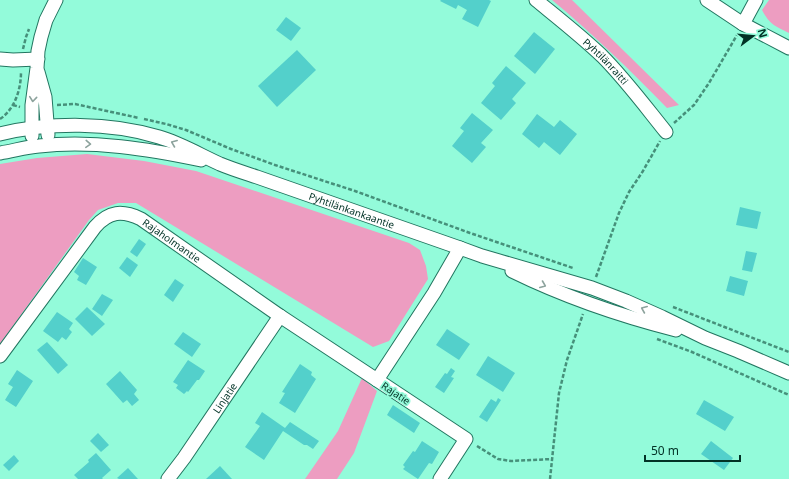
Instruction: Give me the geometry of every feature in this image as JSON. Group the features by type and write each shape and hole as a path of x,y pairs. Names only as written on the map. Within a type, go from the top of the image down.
{"street":[{"path":"32,147 32,107 41,37 46,20 56,0"},
{"name":"Pyhtilänraitti","path":"536,0 581,36 603,57 666,132"},
{"path":"707,0 743,24 789,48"},
{"path":"743,24 756,0"},
{"path":"0,59 38,64"},
{"path":"38,64 46,106 49,145"},
{"name":"Pyhtilänkankaantie","path":"0,134 59,126 104,126 135,130 160,137 222,165 482,256 594,282 626,301 705,338 789,373"},
{"name":"Pyhtilänkankaantie","path":"0,153 49,145 87,144 138,149 222,165"},
{"name":"Rajaholmantie","path":"0,356 95,227 104,218 119,213 133,215 141,219 280,316 377,380"},
{"name":"Rajatie","path":"460,248 434,293 377,380 466,439"},
{"name":"Pyhtilänkankaantie","path":"482,256 525,278 587,302 651,324 705,338"},
{"name":"Linjatie","path":"168,479 184,458 280,316"},
{"path":"440,479 466,439"}],"path":[{"path":"594,282 619,212 629,192 666,132 694,105 709,83 743,24"},
{"path":"46,106 75,104 166,124 186,130 231,149 577,269"},
{"path":"13,105 19,107 32,107"},
{"path":"590,274 594,282"},
{"path":"550,479 559,393 567,360 587,302"},
{"path":"669,305 789,352"},
{"path":"583,315 589,317"},
{"path":"653,338 692,352 789,395"},
{"path":"466,439 498,459 511,461 552,459"}],"shaded area":[{"path":"552,0 572,0 679,105 667,108 611,52"},
{"path":"769,0 789,0 789,33 773,24 765,15 762,10"},
{"path":"87,154 144,161 196,171 409,243 420,250 426,266 428,279 389,341 373,347 136,203 118,203 98,210 89,220 0,344 0,164 37,158"},
{"path":"362,378 377,391 354,453 337,479 305,479 338,431"}],"building":[{"path":"440,1 491,1 478,27 462,19 467,10 458,5 456,9"},
{"path":"286,17 301,28 291,41 276,30"},
{"path":"534,32 555,49 535,74 514,56"},
{"path":"297,50 316,70 277,107 258,86"},
{"path":"506,66 526,83 512,99 516,103 501,120 481,103 495,86 492,83"},
{"path":"472,113 493,130 481,143 486,147 472,163 452,146 464,131 460,128"},
{"path":"537,114 554,127 560,120 577,134 560,155 544,142 539,148 522,134"},
{"path":"740,207 761,212 757,229 736,225"},
{"path":"139,239 146,244 137,257 130,252"},
{"path":"746,251 757,253 752,272 742,270"},
{"path":"127,257 138,265 130,277 119,268"},
{"path":"83,258 97,267 86,285 77,280 79,276 74,272"},
{"path":"730,276 748,281 744,296 726,291"},
{"path":"175,279 184,285 173,302 164,295"},
{"path":"102,294 113,300 102,316 92,309"},
{"path":"87,307 105,324 92,336 75,319"},
{"path":"57,312 73,323 69,329 72,332 66,340 62,337 58,342 43,331"},
{"path":"447,329 470,344 459,360 436,345"},
{"path":"183,332 201,344 192,357 174,344"},
{"path":"47,342 68,365 58,374 37,350"},
{"path":"488,356 515,373 503,392 476,375"},
{"path":"188,360 205,371 199,380 197,380 188,392 187,391 184,394 176,388 178,385 173,382"},
{"path":"300,364 312,372 311,375 316,379 295,413 279,403 285,393 282,392"},
{"path":"451,368 455,371 451,377 454,378 444,393 435,387 445,373 447,374"},
{"path":"17,370 33,381 16,407 5,400 13,387 8,384"},
{"path":"120,371 137,390 134,394 139,400 132,406 127,400 123,403 106,384"},
{"path":"498,398 501,400 487,422 479,417 491,399 496,402"},
{"path":"704,400 734,417 725,431 696,414"},
{"path":"393,405 420,423 414,433 387,415"},
{"path":"262,412 285,428 290,422 319,441 313,449 307,445 304,445 283,431 264,460 245,447 260,426 255,423"},
{"path":"98,433 109,445 101,452 90,441"},
{"path":"422,441 439,452 432,464 429,463 418,479 403,469 405,467 403,465 413,451 415,452"},
{"path":"711,441 733,458 724,470 701,454"},
{"path":"96,453 111,470 102,478 103,479 78,479 74,475 89,462 88,460"},
{"path":"14,455 19,461 9,471 3,465"},
{"path":"220,466 232,479 206,479"},
{"path":"128,468 138,479 117,478"}]}
